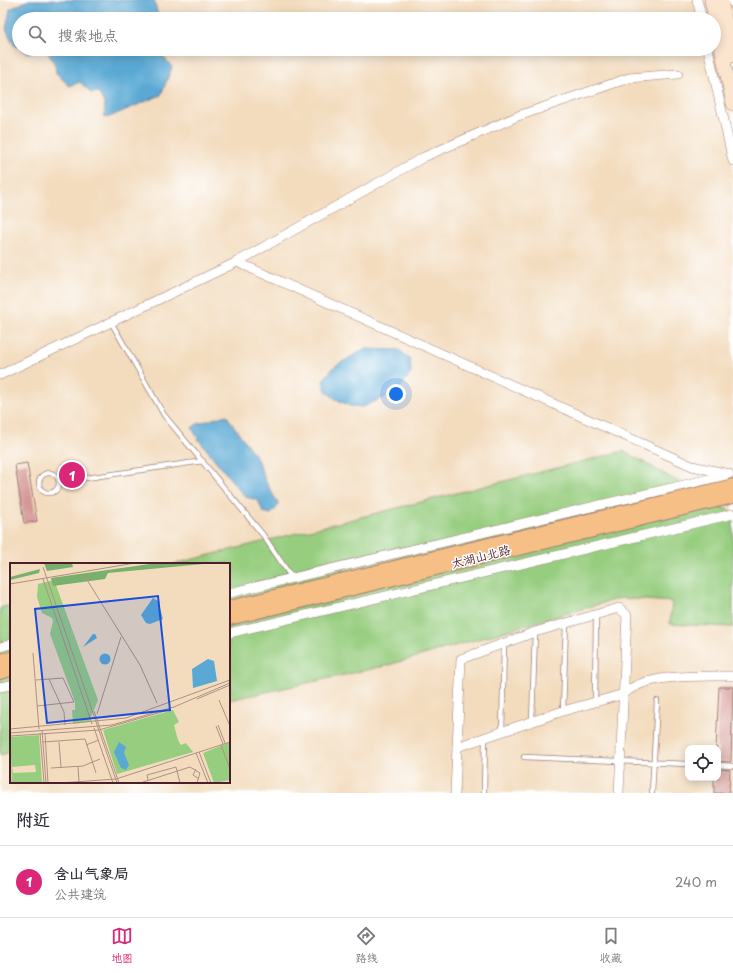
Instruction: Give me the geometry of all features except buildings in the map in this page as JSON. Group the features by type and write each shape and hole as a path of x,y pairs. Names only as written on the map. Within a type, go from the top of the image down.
{"main road":[{"path":"711,0 714,12"},
{"path":"721,0 733,56"},
{"path":"721,47 733,104"},
{"name":"太湖山北路","path":"230,608 732,477"},
{"name":"太湖山北路","path":"230,618 733,496"},
{"path":"0,661 10,658"},
{"path":"0,672 10,669"}],"street":[{"path":"697,0 700,12"},
{"path":"710,56 733,161"},
{"path":"0,374 237,262 424,157 518,116 629,78 678,74"},
{"path":"237,262 692,466 732,477"},
{"path":"230,593 732,477"},
{"path":"230,633 733,514"},
{"path":"455,793 461,659 535,632 619,608 627,614 619,793"},
{"path":"0,647 10,644"},
{"path":"457,747 563,711 624,694 630,688 676,675 733,676"},
{"path":"0,687 10,685"}],"lane":[{"path":"110,321 164,415 263,535 292,578"},
{"path":"59,482 202,461"},
{"path":"48,474 53,475 59,482 57,488 52,492 43,491 39,485 40,479 48,474"},
{"path":"595,702 596,615"},
{"path":"563,711 566,623"},
{"path":"532,721 535,632"},
{"path":"502,732 504,644"},
{"path":"652,793 657,701"},
{"path":"484,793 485,738"},
{"path":"524,756 685,764"},
{"path":"721,765 733,766"}],"green space":[{"path":"624,451 733,513 733,627 670,624 672,602 620,598 385,666 230,700 230,563 178,563"},
{"path":"10,605 10,752 0,755 0,608"}],"water":[{"path":"29,0 154,0 157,12 12,12 12,41 6,29 10,9"},
{"path":"49,56 163,56 172,67 161,95 109,117 104,116 105,104 98,92 91,93 80,82 69,86 56,73"},
{"path":"365,349 399,350 410,359 411,373 398,391 363,407 350,406 334,398 326,391 323,380 335,366"},
{"path":"226,415 256,457 267,484 279,505 271,514 263,512 258,500 245,497 199,440 192,428 197,424"}],"place":[{"name":"含山气象局","path":"72,475"}]}
